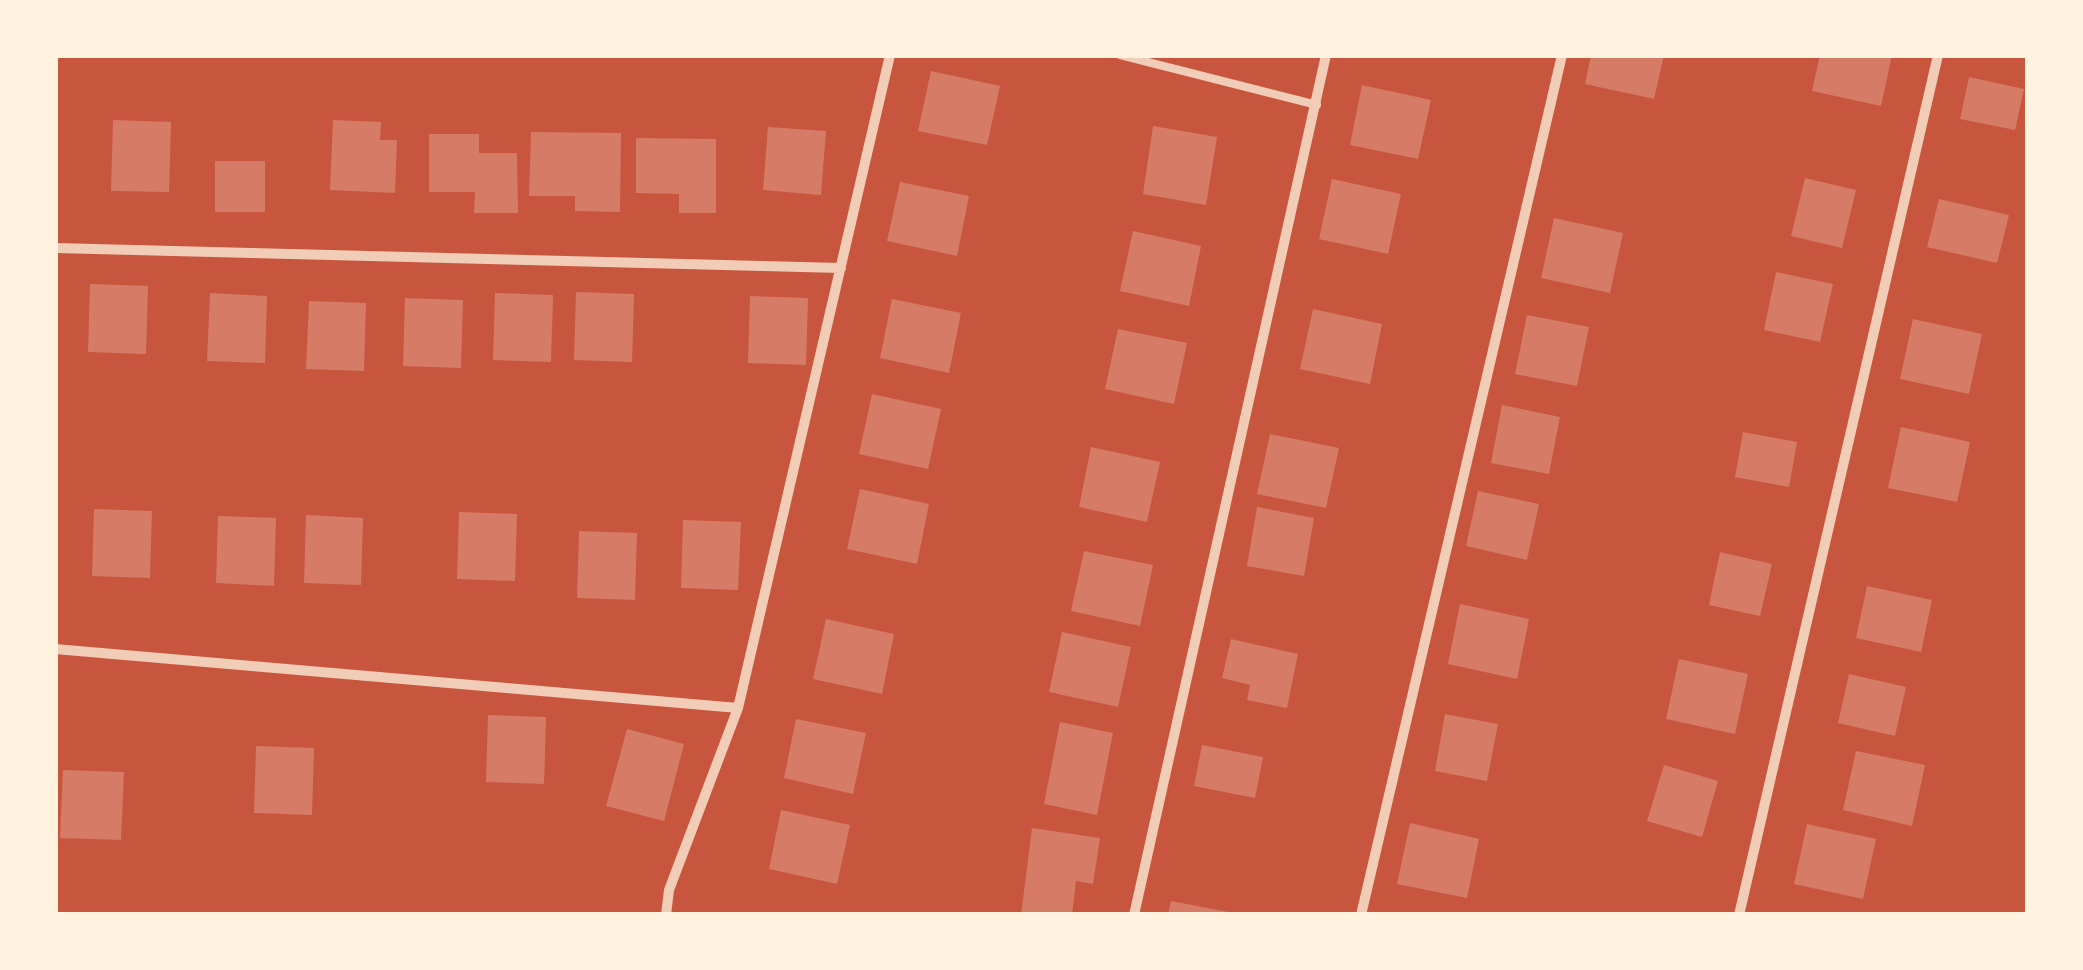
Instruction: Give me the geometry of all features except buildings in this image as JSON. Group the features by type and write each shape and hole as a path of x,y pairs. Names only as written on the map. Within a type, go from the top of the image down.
{"street":[{"path":"666,915 669,890 738,708 890,55"},
{"path":"1134,915 1326,55"},
{"path":"1361,915 1562,55"},
{"path":"1739,915 1938,55"},
{"path":"55,248 841,268"},
{"path":"55,649 738,708"}],"lane":[{"path":"1120,55 1316,105"}]}
